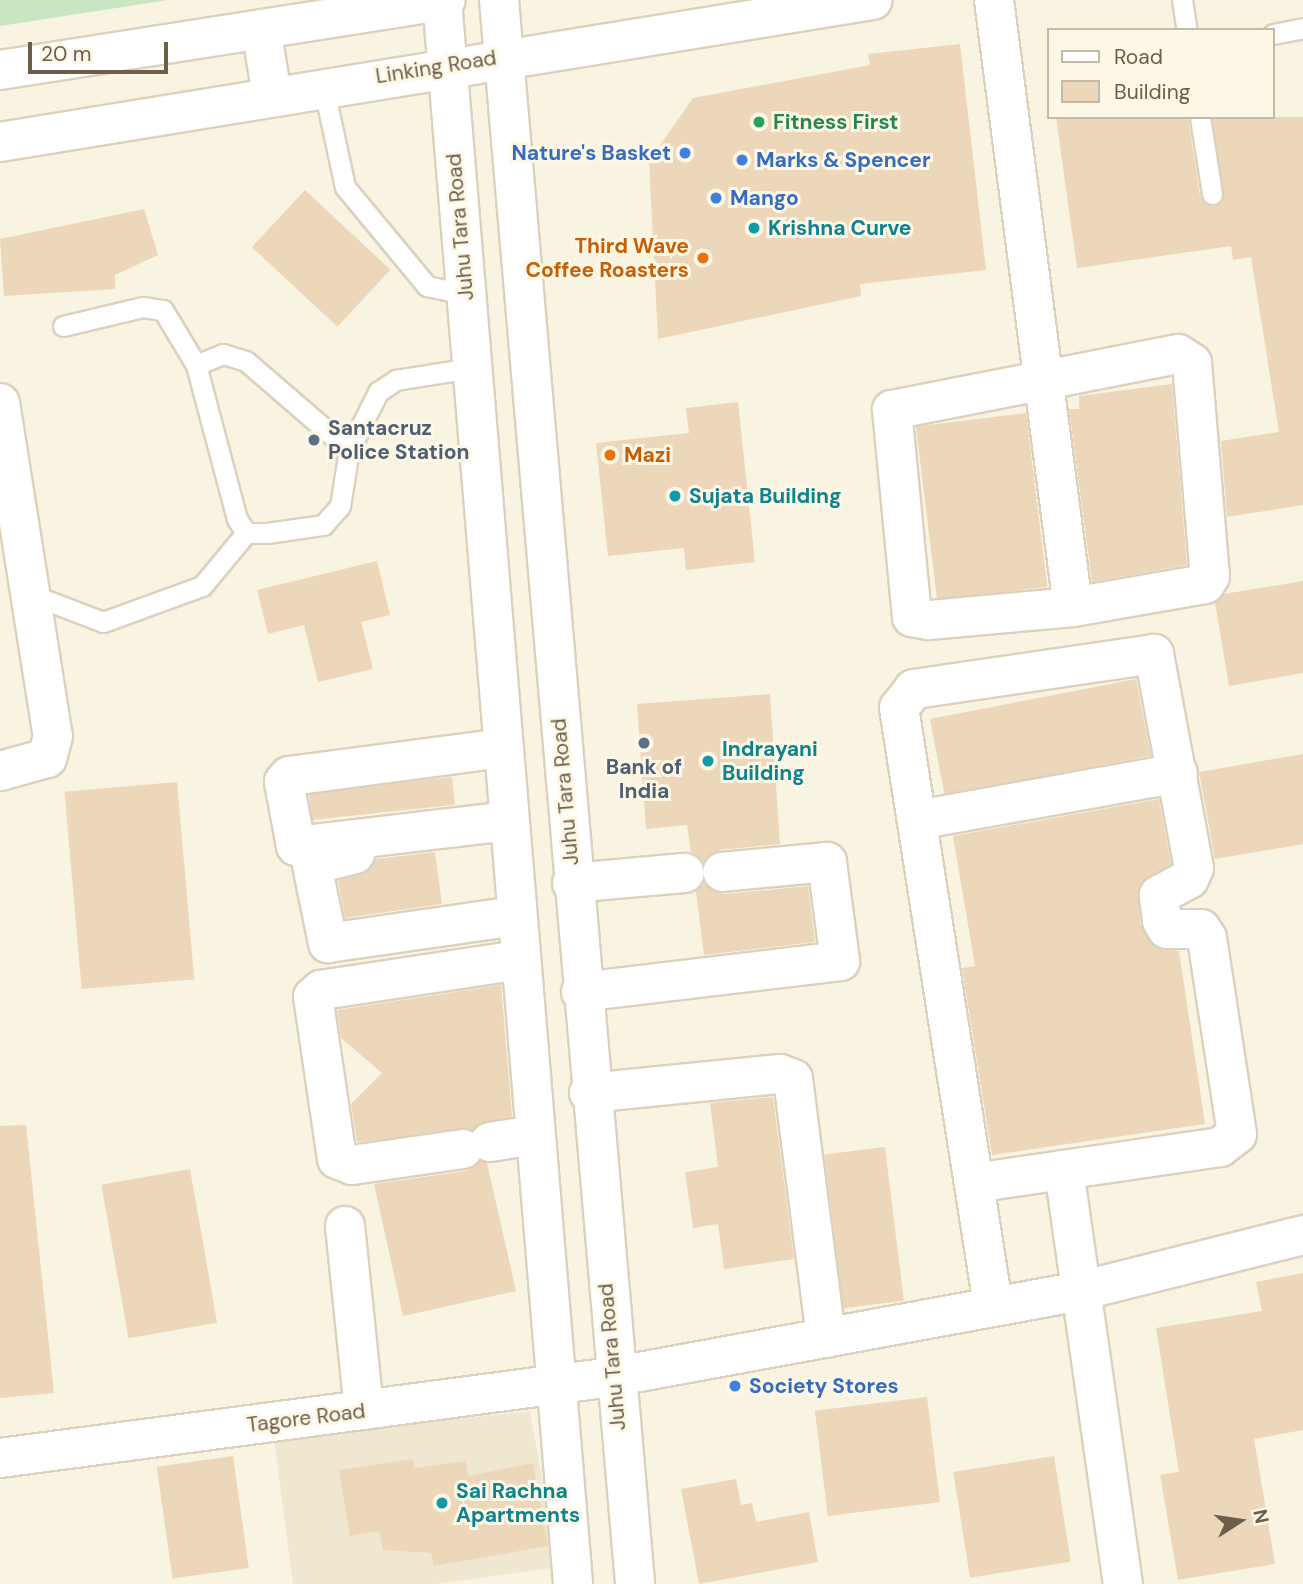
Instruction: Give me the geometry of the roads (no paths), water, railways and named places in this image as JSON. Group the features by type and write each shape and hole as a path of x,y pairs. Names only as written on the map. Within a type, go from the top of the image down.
{"street":[{"name":"Juhu Tara Road","path":"443,0 554,1386 573,1584"},
{"path":"0,70 443,0"},
{"name":"Juhu Tara Road","path":"499,0 612,1377 635,1584"},
{"name":"Linking Road","path":"0,142 323,85 873,0"},
{"path":"994,0 1073,607"},
{"path":"261,29 272,95"},
{"path":"1178,354 1192,363 1210,576 1197,589 1073,607 929,621 912,617 909,608 892,411 1043,377 1178,354"},
{"path":"473,383 531,392"},
{"path":"0,403 15,596 53,736 47,758 0,771"},
{"path":"974,1183 1220,1147 1237,1133 1207,938 1201,929 1167,929 1162,921 1159,895 1189,879 1194,868 1154,653 914,689 899,708 993,1305"},
{"path":"502,748 289,776 284,782 296,846 509,826"},
{"path":"917,820 1178,773"},
{"path":"509,826 321,859 311,869 328,943 516,916"},
{"path":"572,883 827,862 840,961 581,992"},
{"path":"520,960 321,990 313,998 337,1159 352,1165 534,1135"},
{"path":"589,1093 780,1074 793,1079 826,1338"},
{"path":"1064,1170 1084,1290 1123,1584"},
{"path":"345,1226 364,1410"},
{"name":"Tagore Road","path":"0,1458 612,1377 1084,1290 1303,1235"}],"lane":[{"path":"1182,0 1187,28"},
{"path":"1275,33 1303,28"},
{"path":"323,85 345,187 426,286 465,294"},
{"path":"1200,119 1212,194"},
{"path":"63,326 143,307 163,310 196,365 246,533"},
{"path":"196,365 223,354 246,361 349,450"},
{"path":"15,596 103,622 202,586 246,533 323,525 340,506 349,450 388,384 473,383"}],"place":[{"name":"Fitness First","path":"759,122"},
{"name":"Nature's Basket","path":"685,153"},
{"name":"Marks & Spencer","path":"742,160"},
{"name":"Mango","path":"716,198"},
{"name":"Krishna Curve","path":"754,228"},
{"name":"Third Wave Coffee Roasters","path":"703,258"},
{"name":"Santacruz Police Station","path":"314,440"},
{"name":"Mazi","path":"610,455"},
{"name":"Sujata Building","path":"675,496"},
{"name":"Bank of India","path":"644,743"},
{"name":"Indrayani Building","path":"708,761"},
{"name":"Society Stores","path":"735,1386"},
{"name":"Sai Rachna Apartments","path":"442,1503"}]}
